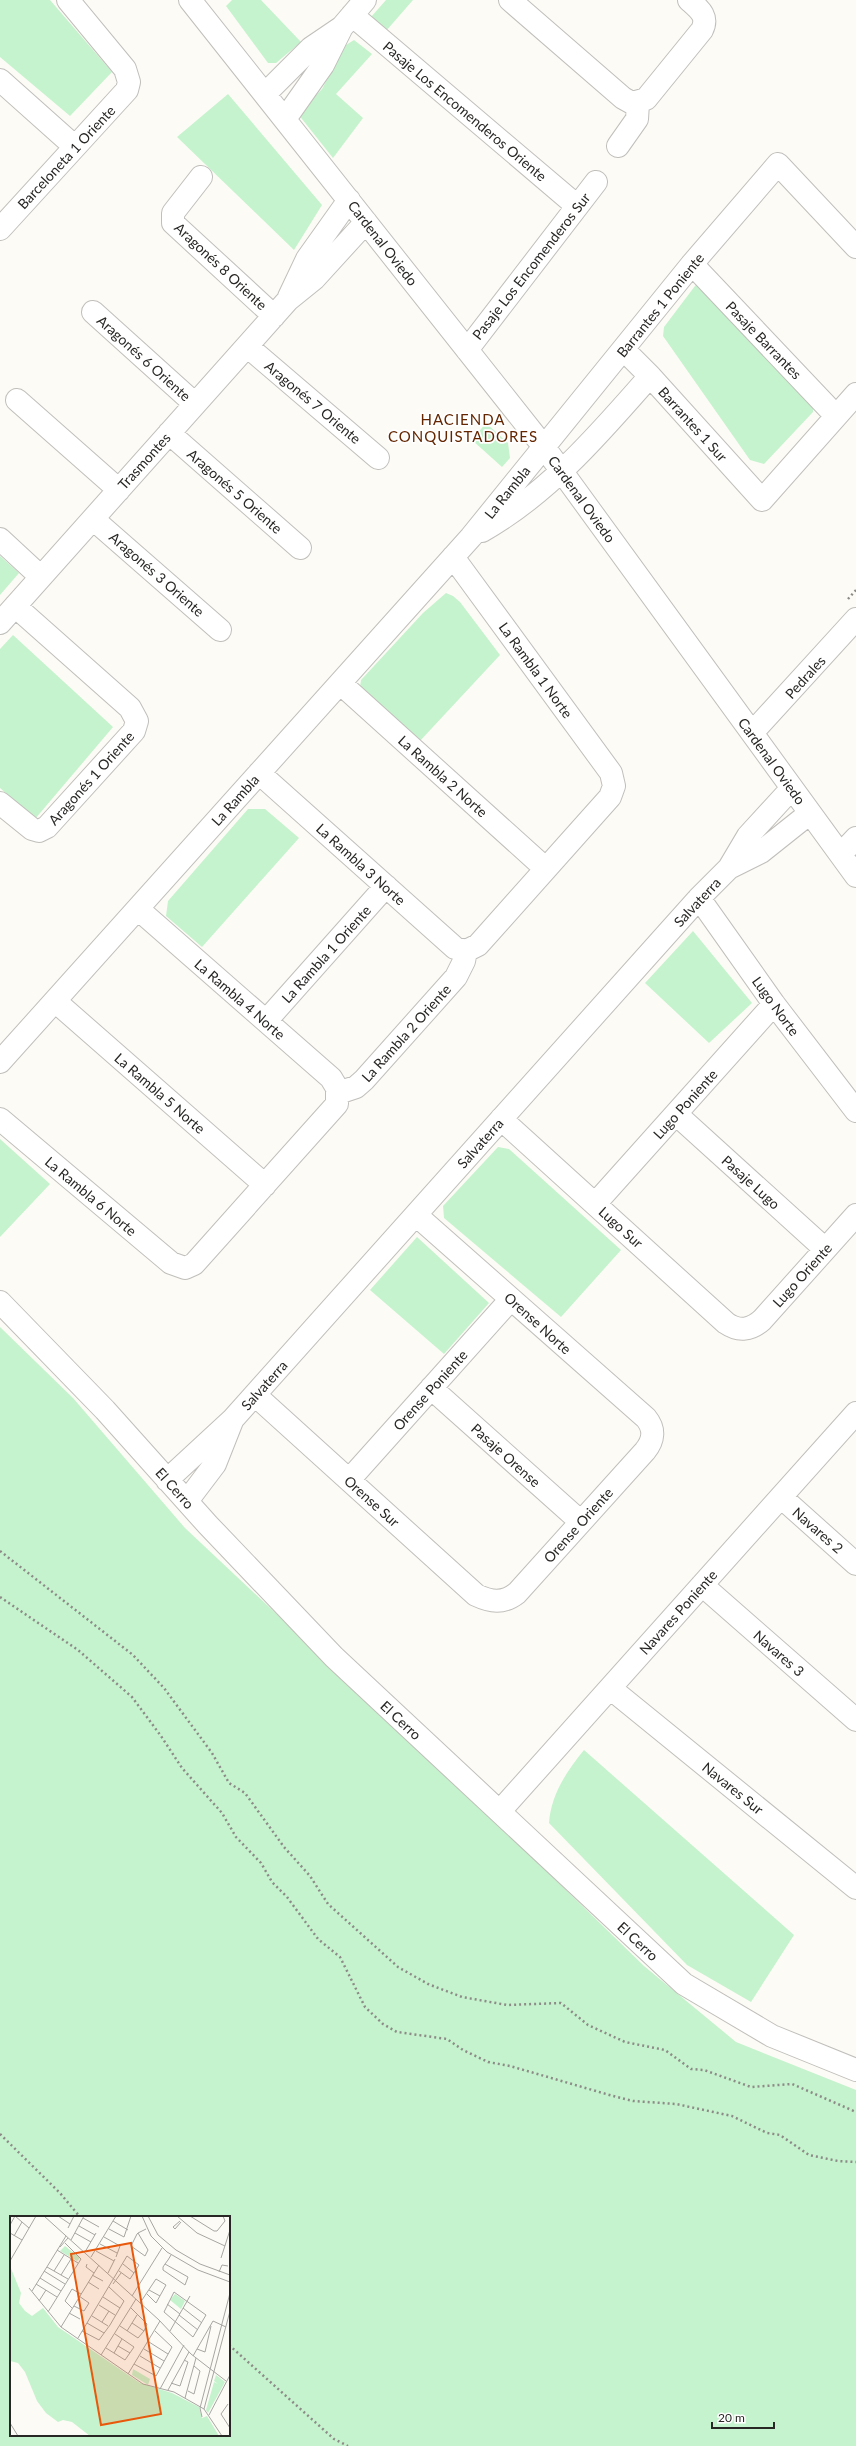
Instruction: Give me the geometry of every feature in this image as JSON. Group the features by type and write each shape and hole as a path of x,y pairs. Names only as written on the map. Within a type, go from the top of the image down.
{"street":[{"name":"Barceloneta 1 Oriente","path":"0,229 74,146 122,97 129,82 125,69 68,0"},
{"path":"510,0 623,98 638,103"},
{"path":"638,103 650,95 702,30 705,19 703,13 689,0"},
{"name":"Cardenal Oviedo","path":"200,4 265,94 544,447 856,876"},
{"path":"265,94 311,48 353,14"},
{"path":"285,119 324,65 353,14"},
{"name":"Pasaje Los Encomenderos Oriente","path":"353,14 577,206"},
{"path":"0,80 74,146"},
{"path":"618,146 638,119 638,103"},
{"name":"Barrantes 1 Poniente","path":"544,447 624,350 692,264 778,164 856,247"},
{"name":"Aragonés 8 Oriente","path":"201,177 172,213 173,223 274,316"},
{"name":"Pasaje Los Encomenderos Sur","path":"467,350 596,182"},
{"name":"Trasmontes","path":"288,300 306,259 349,200"},
{"name":"Trasmontes","path":"0,623 288,300 314,279 366,222"},
{"name":"Pasaje Barrantes","path":"692,264 836,416"},
{"name":"Aragonés 6 Oriente","path":"93,312 195,404"},
{"name":"Aragonés 7 Oriente","path":"247,346 378,458"},
{"name":"Barrantes 1 Sur","path":"624,350 650,376 762,500 836,416"},
{"path":"561,470 597,436 650,376"},
{"path":"836,416 856,394"},
{"path":"18,400 119,490"},
{"name":"Aragonés 5 Oriente","path":"169,433 300,548"},
{"name":"La Rambla","path":"0,1062 471,537 544,447"},
{"name":"La Rambla","path":"471,537 514,512 561,470"},
{"name":"Aragonés 3 Oriente","path":"93,519 220,630"},
{"path":"0,539 41,576"},
{"name":"La Rambla 1 Norte","path":"453,557 611,773 614,786 610,797 546,869"},
{"name":"Aragonés 1 Oriente","path":"0,803 32,829 38,831 47,827 134,731 137,722 134,712 130,708 15,606"},
{"name":"Pedrales","path":"752,733 856,619"},
{"name":"La Rambla 2 Norte","path":"340,683 546,869"},
{"name":"La Rambla 3 Norte","path":"259,773 455,948 466,951"},
{"name":"Salvaterra","path":"168,1480 233,1419 255,1395 699,898 729,868 748,836 792,788"},
{"name":"Salvaterra","path":"729,868 761,852 810,813"},
{"path":"841,854 856,838"},
{"path":"466,951 478,946 546,869"},
{"name":"La Rambla 1 Oriente","path":"266,1021 386,886"},
{"name":"Lugo Norte","path":"699,898 774,1004 856,1111"},
{"name":"La Rambla 4 Norte","path":"138,909 331,1078 338,1093"},
{"name":"La Rambla 2 Oriente","path":"338,1093 356,1087 364,1080 456,977 464,962 466,951"},
{"name":"La Rambla 5 Norte","path":"55,1001 265,1185"},
{"name":"Lugo Poniente","path":"595,1204 774,1004"},
{"path":"265,1185 333,1109 338,1093"},
{"name":"Pasaje Lugo","path":"676,1114 825,1249"},
{"name":"La Rambla 6 Norte","path":"0,1119 171,1263 185,1268 194,1264 265,1185"},
{"name":"Lugo Sur","path":"501,1119 726,1323 732,1327 744,1329"},
{"name":"Orense Norte","path":"416,1215 646,1418 652,1428 653,1436"},
{"name":"Lugo Oriente","path":"744,1329 752,1328 762,1320 856,1215"},
{"name":"Orense Poniente","path":"349,1480 511,1299"},
{"name":"El Cerro","path":"0,1302 105,1410 187,1501 334,1657 684,1984 772,2036 856,2070"},
{"name":"Pasaje Orense","path":"431,1388 580,1522"},
{"name":"Orense Sur","path":"255,1395 476,1595 493,1601"},
{"name":"Navares Poniente","path":"500,1812 856,1413"},
{"name":"Salvaterra","path":"187,1501 215,1464 233,1419"},
{"name":"Orense Oriente","path":"493,1601 504,1601 517,1594 645,1451 653,1436"},
{"name":"Navares 2","path":"781,1497 856,1564"},
{"name":"Navares 3","path":"702,1585 856,1720"},
{"name":"Navares Sur","path":"610,1688 856,1888"}],"path":[{"path":"0,1551 133,1655 164,1688 212,1753 229,1783 245,1793 284,1847 310,1876 328,1904 398,1967 428,1984 462,1997 507,2006 561,2003 588,2025 625,2042 664,2050 691,2069 704,2070 751,2087 792,2084 856,2112"},
{"path":"0,1597 78,1650 132,1697 161,1736 182,1768 222,1813 236,1837 261,1863 272,1882 318,1939 340,1957 365,2007 383,2024 398,2032 447,2039 464,2050 488,2062 510,2066 613,2096 633,2101 676,2104 732,2116 767,2134 785,2138 809,2155 838,2161 856,2162"},
{"path":"0,2134 60,2193 79,2216"},
{"path":"230,2346 334,2439 348,2446"}],"green space":[{"path":"0,0 50,0 112,72 70,116 0,57"},
{"path":"232,0 261,0 301,42 276,63 268,63 226,6"},
{"path":"386,0 413,0 386,31 371,17"},
{"path":"354,40 372,54 336,94 363,118 333,158 298,114 322,89 346,45"},
{"path":"228,94 322,205 294,250 177,137"},
{"path":"698,282 813,402 813,412 764,464 750,460 663,336 664,327"},
{"path":"486,423 508,443 510,458 502,467 472,440"},
{"path":"0,556 19,573 0,595"},
{"path":"446,593 453,596 460,602 500,655 419,742 360,687 361,680 423,613"},
{"path":"13,635 113,727 35,819 0,788 0,649"},
{"path":"248,809 265,809 299,838 202,947 166,916 168,901"},
{"path":"693,931 752,1003 709,1043 645,983"},
{"path":"0,1139 50,1184 0,1237"},
{"path":"498,1147 509,1149 621,1250 561,1317 444,1218 443,1206"},
{"path":"417,1237 489,1303 444,1354 370,1290"},
{"path":"0,1327 73,1398 185,1528 447,1774 644,1966 736,2042 856,2090 856,2446 0,2446"},
{"path":"584,1750 794,1935 751,2002 687,1965 549,1823 550,1813 560,1784"}],"district":[{"name":"HACIENDA CONQUISTADORES","path":"463,428"}]}
